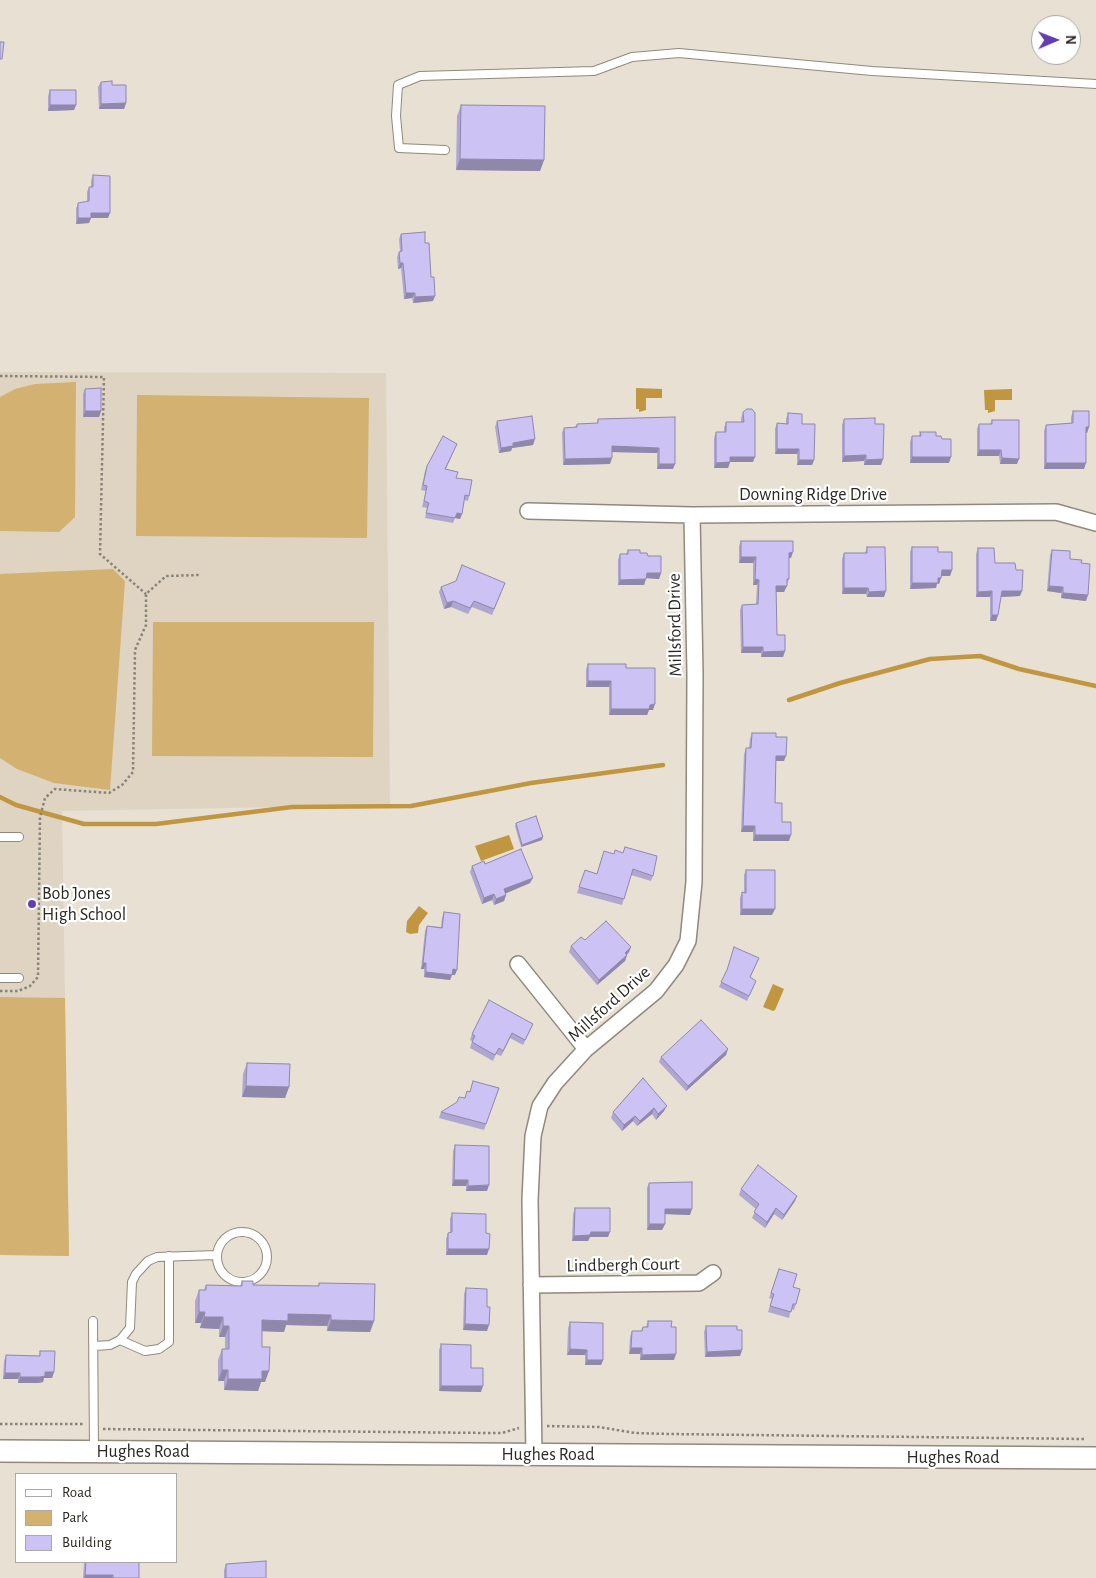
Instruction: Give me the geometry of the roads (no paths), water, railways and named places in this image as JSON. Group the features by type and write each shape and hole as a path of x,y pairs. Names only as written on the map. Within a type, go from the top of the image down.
{"main road":[{"name":"Hughes Road","path":"0,1451 1096,1458"}],"street":[{"name":"Downing Ridge Drive","path":"528,511 692,515 1056,512 1096,523"},
{"name":"Millsford Drive","path":"534,1455 530,1200 533,1136 540,1106 555,1083 586,1048 656,991 676,965 688,941 694,873 695,674 692,515"},
{"path":"518,964 586,1048"},
{"name":"Lindbergh Court","path":"531,1285 699,1283 713,1273"}],"lane":[{"path":"446,150 398,148 396,116 398,86 420,76 594,71 632,57 679,53 872,71 1096,84"},
{"path":"0,837 18,837"},
{"path":"0,978 19,978"},
{"path":"248,1233 262,1242 267,1258 261,1274 247,1282 240,1282 226,1276 218,1263 217,1255 220,1246 231,1234 248,1233"},
{"path":"94,1346 110,1345 120,1340 130,1328 132,1282 136,1274 148,1261 157,1257 217,1255"},
{"path":"120,1340 145,1351 159,1349 169,1342 169,1256"},
{"path":"93,1321 94,1452"}],"waterway":[{"path":"789,700 840,683 930,659 980,656 1019,669 1096,686"},
{"path":"0,797 16,805 84,824 156,824 292,807 411,806 531,783 663,765"}],"place":[{"name":"Bob Jones High School","path":"32,904"}]}
